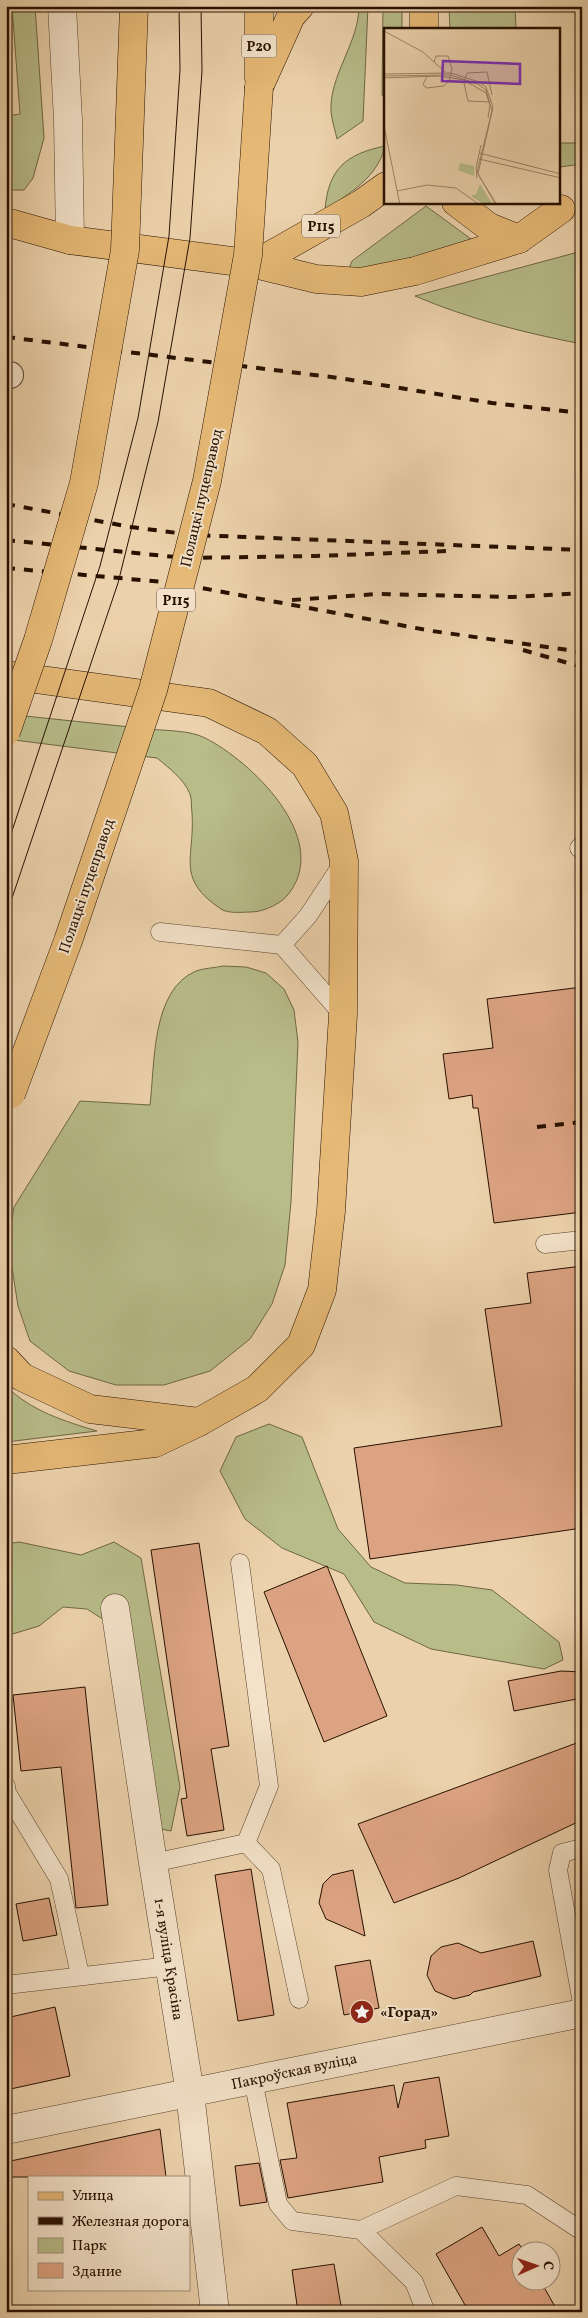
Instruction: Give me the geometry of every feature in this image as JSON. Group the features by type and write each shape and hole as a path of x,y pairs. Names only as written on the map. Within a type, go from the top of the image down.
{"main road":[{"path":"6,732 38,640 84,483 125,250 134,6"},
{"name":"Полацкі пуцеправод","path":"9,1098 68,940 152,690 207,481 248,255 259,87 259,6"},
{"name":"Полацкі пуцеправод","path":"259,87 291,16 300,6"},
{"path":"424,6 424,28"},
{"name":"Р115","path":"255,264 361,204 384,187"},
{"path":"459,204 489,227 519,238"},
{"path":"6,222 70,240 255,264 316,278 361,282 415,271 519,238 561,206"},
{"path":"6,675 209,703 267,731 305,765 334,813 344,861 343,1015 331,1211 322,1290 301,1345 257,1388 199,1422 155,1443 6,1460"},
{"path":"6,1360 22,1377 90,1409 199,1422"}],"street":[{"path":"62,6 68,120 70,240"},
{"name":"1-я вуліца Красіна","path":"116,1608 153,1863 190,2093 214,2312"},
{"name":"Пакроўская вуліца","path":"6,2130 582,2013"}],"lane":[{"path":"282,945 308,916 344,861"},
{"path":"160,932 282,945 343,1015"},
{"path":"545,1244 582,1240"},
{"path":"240,1563 269,1786 246,1843"},
{"path":"6,1786 7,1793 59,1878 80,1975"},
{"path":"153,1863 246,1843"},
{"path":"246,1843 271,1869 299,1999"},
{"path":"582,1848 562,1853 558,1870 582,2004"},
{"path":"6,1986 80,1975 170,1966"},
{"path":"253,2080 278,2204 292,2221 361,2230 456,2186 528,2195 582,2231"},
{"path":"361,2230 414,2282 426,2312"}],"green space":[{"path":"12,6 35,6 44,138 33,178 24,190 6,190 6,116 20,114"},
{"path":"359,6 368,6 363,121 337,139 331,112 332,98 339,72 358,20"},
{"path":"383,6 402,6 402,28 384,28 384,97 382,95"},
{"path":"449,6 515,6 516,28 450,28"},
{"path":"560,143 582,143 582,164 560,167"},
{"path":"384,146 381,157 370,175 325,210 330,184 335,174 350,159 371,149"},
{"path":"426,206 471,239 436,253 348,271 352,261"},
{"path":"582,251 582,344 497,324 456,312 415,296"},
{"path":"6,714 185,732 199,735 224,749 263,782 280,803 293,825 300,848 300,871 290,892 278,903 262,910 228,912 221,909 197,887 192,877 190,867 191,796 184,783 171,770 157,758 6,739"},
{"path":"223,966 246,967 266,973 284,989 294,1010 298,1042 291,1202 285,1265 272,1304 250,1339 210,1371 164,1385 116,1385 69,1371 30,1341 18,1306 8,1242 14,1207 80,1101 150,1105 158,1030 163,1011 171,994 181,981 196,971"},
{"path":"6,1386 37,1409 97,1431 6,1442"},
{"path":"269,1424 302,1437 338,1529 371,1567 405,1583 457,1585 492,1590 559,1642 563,1660 544,1669 431,1649 374,1622 344,1574 282,1548 245,1519 220,1471 236,1437"},
{"path":"19,1542 81,1555 114,1542 141,1558 180,1787 171,1831 150,1827 124,1633 87,1609 63,1607 39,1626 6,1636 6,1544"}],"building":[{"path":"582,987 582,1212 494,1223 478,1108 473,1108 472,1095 449,1099 443,1054 493,1048 487,999"},
{"path":"582,1266 582,1528 370,1559 354,1448 502,1426 485,1309 531,1303 527,1273"},
{"path":"199,1543 229,1746 211,1749 224,1830 187,1836 181,1799 187,1798 151,1550"},
{"path":"327,1566 387,1716 324,1742 264,1592"},
{"path":"561,1671 582,1672 582,1698 514,1711 508,1681"},
{"path":"85,1687 108,1905 76,1908 61,1767 21,1771 13,1695"},
{"path":"582,1741 582,1820 459,1878 394,1903 358,1824"},
{"path":"251,1869 274,2015 238,2021 215,1875"},
{"path":"353,1870 365,1936 326,1919 319,1903 323,1884 332,1875"},
{"path":"49,1898 57,1935 23,1941 16,1904"},
{"path":"533,1941 541,1976 473,1992 470,1995 454,1999 435,1991 427,1975 431,1956 441,1947 458,1943 481,1953"},
{"path":"370,1960 379,2008 344,2015 335,1966"},
{"path":"55,2007 70,2076 6,2090 6,2018"},
{"path":"439,2077 449,2136 425,2140 426,2148 379,2157 383,2182 288,2198 280,2160 297,2158 287,2103 394,2085 398,2108 404,2083"},
{"path":"160,2129 166,2176 6,2177 6,2162"},
{"path":"259,2163 267,2202 240,2206 235,2166"},
{"path":"482,2227 499,2256 510,2249 510,2290 546,2290 558,2312 469,2312 436,2254"},
{"path":"334,2264 342,2312 298,2312 292,2270"}],"tram line":[{"path":"6,849 100,566 138,418 169,236 180,70 179,6"},
{"path":"6,916 118,583 158,422 190,238 202,71 201,6"}],"railway":[{"path":"6,337 339,378 492,403 582,413"},
{"path":"6,504 131,527 193,535 582,550"},
{"path":"6,540 185,558 448,551"},
{"path":"6,568 175,583 432,631 582,652"},
{"path":"292,600 378,594 513,597 582,593"},
{"path":"523,650 582,667"},
{"path":"537,1127 582,1122"}],"place":[{"name":"«Горад»","path":"362,2012"}]}
